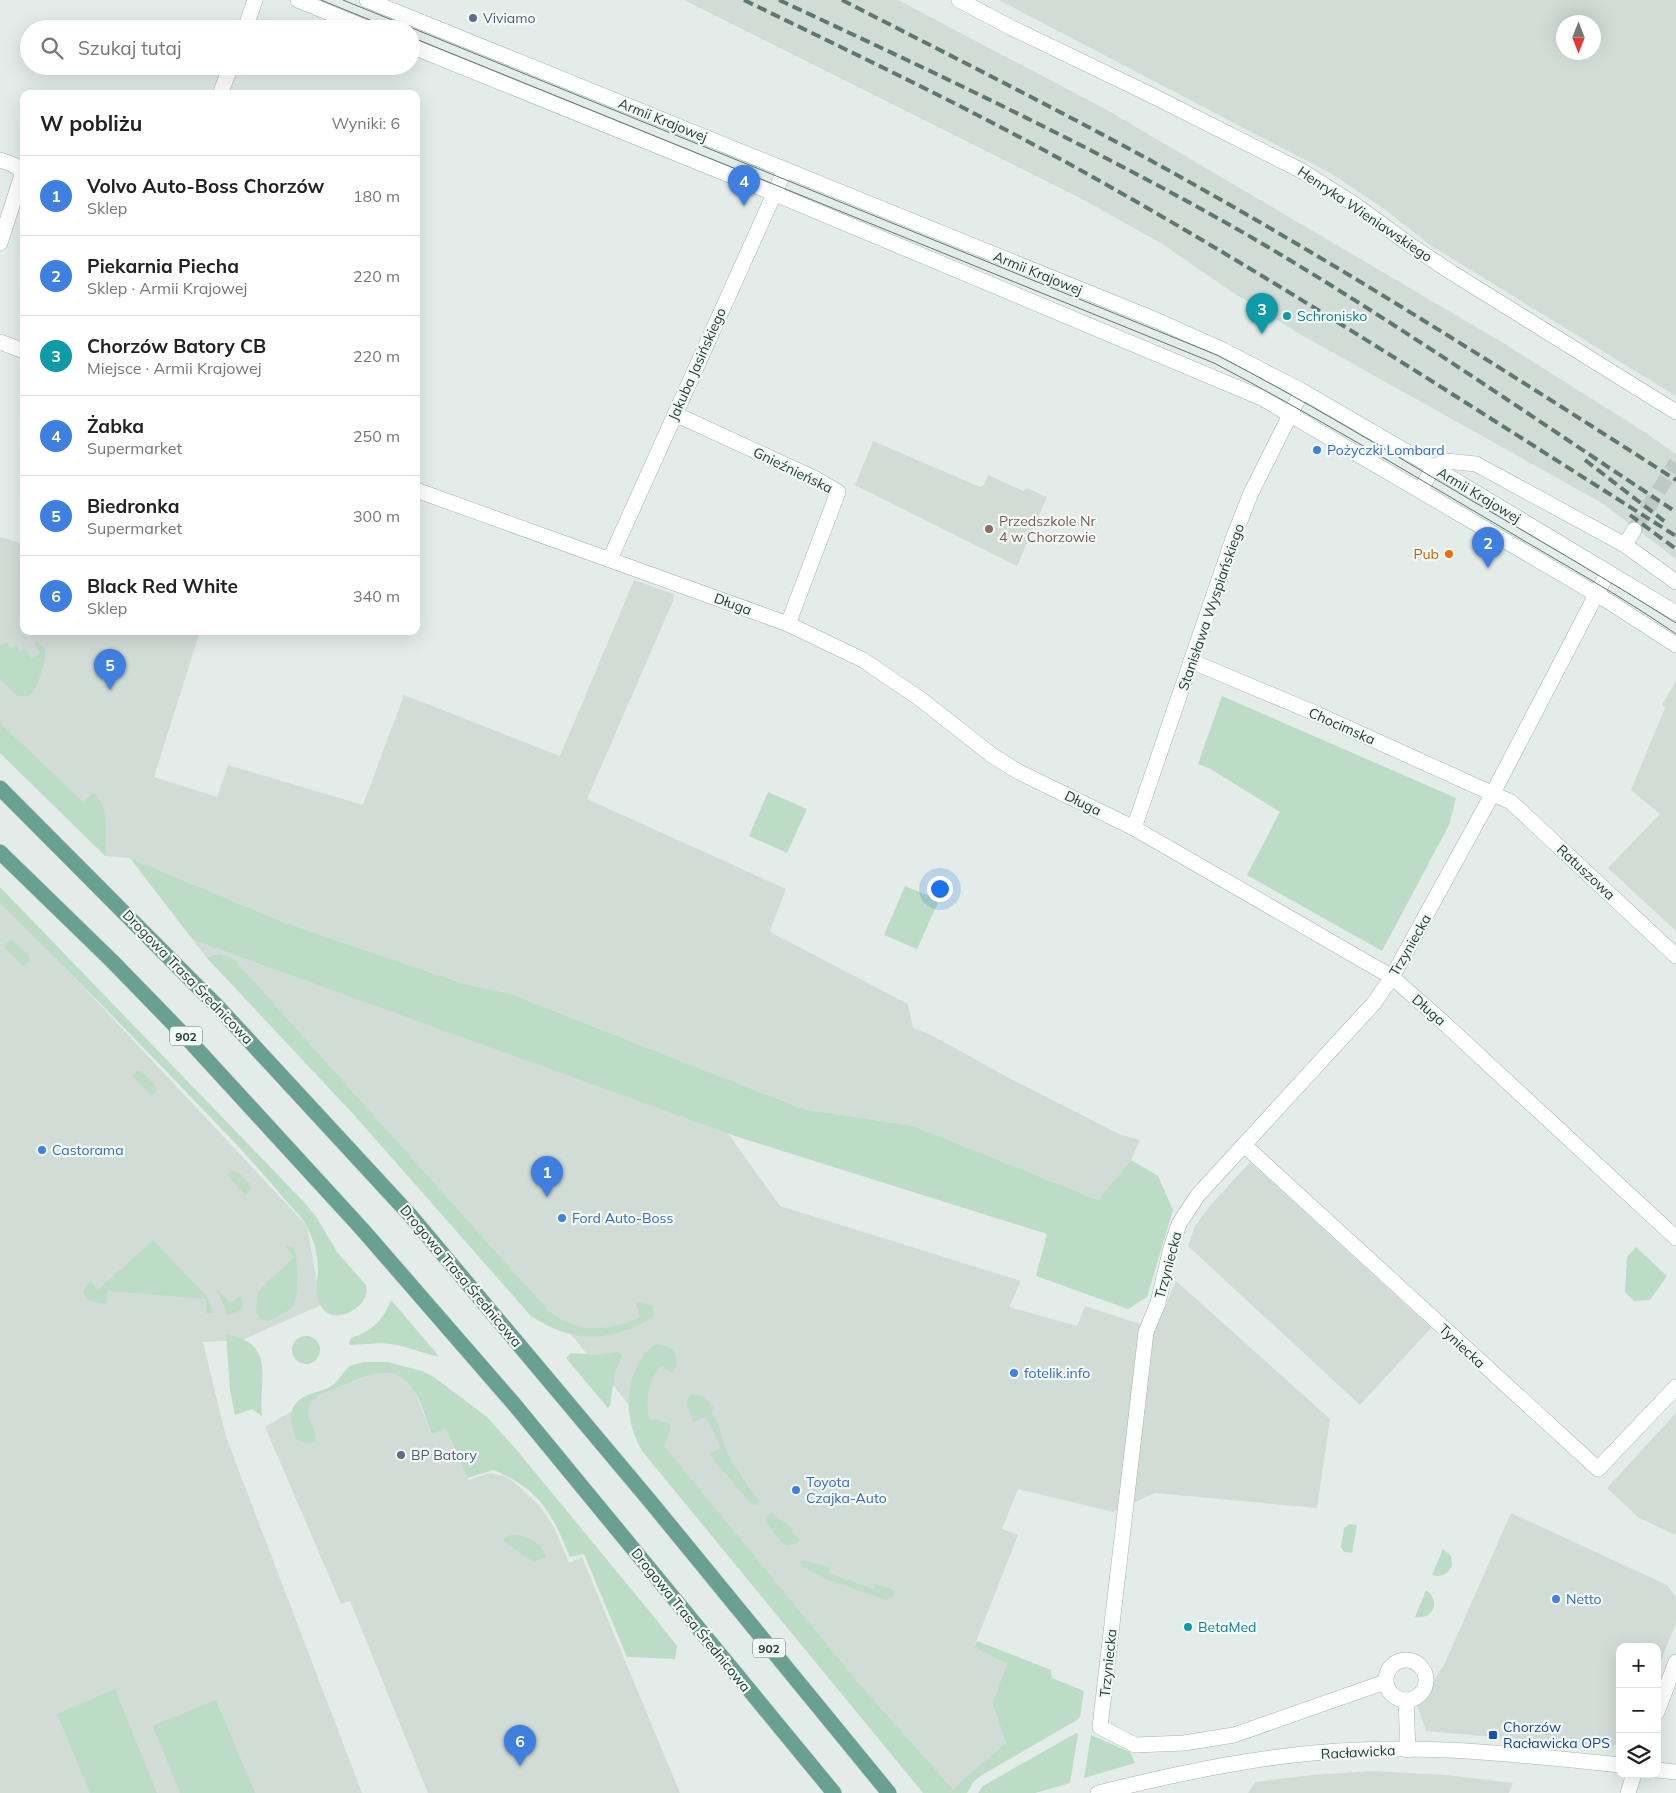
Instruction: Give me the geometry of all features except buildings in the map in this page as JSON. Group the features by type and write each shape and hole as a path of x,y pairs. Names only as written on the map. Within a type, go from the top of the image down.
{"main road":[{"name":"Drogowa Trasa Średnicowa","path":"0,788 225,1014 410,1214 650,1501 889,1793"},
{"name":"Drogowa Trasa Średnicowa","path":"0,852 112,961 186,1037 362,1230 514,1404 834,1793"}],"street":[{"path":"248,20 256,0"},
{"path":"298,0 347,20"},
{"name":"Armii Krajowej","path":"367,0 416,20"},
{"name":"Henryka Wieniawskiego","path":"959,0 1302,171 1354,204 1413,247 1676,412"},
{"name":"Armii Krajowej","path":"420,22 1179,330 1221,349 1302,391 1433,467 1676,613"},
{"name":"Armii Krajowej","path":"420,50 774,193 1262,398 1638,619 1676,645"},
{"path":"222,90 227,75"},
{"path":"0,160 20,169"},
{"name":"Jakuba Jasińskiego","path":"610,560 785,170"},
{"path":"0,243 20,181"},
{"path":"0,342 20,350"},
{"name":"Stanisława Wyspiańskiego","path":"1134,828 1234,536 1251,494 1302,391"},
{"name":"Gnieźnieńska","path":"675,414 814,478 838,492 788,624"},
{"path":"1421,490 1433,467 1446,462 1476,464 1625,545 1676,582"},
{"name":"Długa","path":"420,491 788,624 863,660 918,698 993,756 1019,772 1134,828 1392,977 1676,1238"},
{"path":"1625,545 1634,530"},
{"name":"Trzyniecka","path":"1386,1682 1234,1735 1184,1743 1135,1745 1100,1727 1146,1332 1158,1303 1171,1248 1179,1224 1198,1195 1374,1003 1392,977 1493,793 1608,572"},
{"name":"Chocimska","path":"1191,661 1317,714 1493,793"},
{"name":"Ratuszowa","path":"1493,793 1511,802 1676,956"},
{"name":"Tyniecka","path":"1244,1145 1598,1469 1676,1387"},
{"path":"1402,1660 1415,1662 1420,1666 1426,1678 1423,1691 1419,1696 1406,1700 1394,1696 1389,1691 1386,1682 1387,1672 1396,1662 1402,1660"},
{"path":"1661,1701 1676,1662"},
{"path":"1406,1700 1408,1750"},
{"name":"Racławicka","path":"1098,1793 1228,1764 1359,1750 1498,1752 1616,1765"},
{"path":"1661,1770 1676,1772"},
{"path":"1628,1793 1633,1778"}],"shaded area":[{"path":"684,0 898,0 1107,110 1500,341 1676,454 1676,559 1602,503 1298,333 1229,290 1161,243 1082,199"},
{"path":"999,0 1676,0 1676,396 1430,245 1383,208 1332,174"},
{"name":"Przedszkole Nr 4 w Chorzowie","path":"873,441 980,487 984,485 988,475 1023,491 1027,488 1047,497 1017,566 855,485"},
{"path":"0,537 20,543 20,635 199,635 154,777 217,797 228,765 363,805 404,695 560,756 634,580 674,594 673,601 587,799 786,889 770,930 772,933 908,1004 913,1028 931,1035 1009,1078 1119,1134 1140,1140 1131,1160 1098,1200 913,1126 803,1109 511,994 464,984 283,922 130,858 105,856 0,753"},
{"path":"1676,681 1676,931 1608,868 1660,814 1631,790 1665,708 1662,705"},
{"path":"0,898 307,1226 321,1305 242,1340 203,1342 226,1437 362,1793 0,1793"},
{"path":"193,940 727,1132 780,1206 1021,1281 1009,1307 1077,1326 1085,1306 1155,1329 1176,1281 1330,1419 1317,1508 1155,1493 1113,1512 1018,1489 1002,1529 1018,1535 974,1647 1007,1664 992,1703 1006,1743 954,1790 857,1681 559,1320 234,959 219,954 206,957"},
{"path":"1250,1162 1431,1328 1360,1405 1188,1246 1195,1226 1209,1207"},
{"path":"378,1372 398,1375 414,1390 432,1434 446,1429 468,1480 490,1473 504,1476 514,1482 539,1505 554,1527 569,1563 582,1557 680,1793 428,1793 350,1601 341,1604 265,1427 318,1396"},
{"path":"1676,1413 1676,1535 1639,1518 1607,1488"},
{"path":"1511,1513 1667,1585 1676,1597 1676,1623 1661,1660 1661,1643 1616,1643 1616,1744 1611,1747 1426,1731 1417,1705 1444,1665"},
{"path":"1373,1771 1446,1775 1513,1783 1509,1793 1248,1793 1255,1782 1312,1775"}],"green space":[{"path":"36,641 45,648 45,659 41,674 36,687 29,696 18,696 0,679 0,645 7,642 10,648 16,645 20,652 26,649 31,658 40,654 35,644"},
{"path":"1222,696 1456,798 1449,825 1382,951 1247,875 1280,812 1209,768 1198,764"},
{"path":"0,723 83,802 94,792 105,814 106,856 0,753"},
{"path":"768,792 807,809 787,853 749,836"},
{"path":"130,858 283,922 464,984 511,994 803,1109 913,1126 1098,1200 1131,1160 1158,1176 1173,1210 1147,1297 1128,1309 1036,1276 1047,1234 738,1137 193,940"},
{"path":"905,886 939,900 917,949 884,935"},
{"path":"0,887 304,1202 317,1218 337,1252 366,1285 366,1294 362,1302 355,1309 347,1314 337,1315 329,1314 321,1307 317,1295 318,1266 316,1250 306,1225 301,1218 226,1133 0,902"},
{"path":"9,941 13,941 29,956 30,960 23,966 4,946"},
{"path":"219,954 234,959 549,1311 570,1324 581,1327 605,1328 640,1317 636,1303 641,1302 652,1306 654,1314 651,1318 621,1332 591,1336 561,1331 531,1316 355,1116 206,957"},
{"path":"137,1071 141,1071 157,1087 152,1096 132,1076"},
{"path":"231,1171 238,1172 250,1184 251,1189 246,1196 227,1175"},
{"path":"153,1240 206,1296 214,1313 206,1313 206,1299 108,1291 106,1304 89,1301 83,1292 90,1281 98,1290"},
{"path":"285,1246 294,1248 296,1260 297,1286 295,1301 290,1309 275,1318 269,1321 262,1320 256,1312 258,1291 294,1257"},
{"path":"1636,1247 1667,1276 1650,1300 1634,1301 1625,1292 1627,1257"},
{"path":"216,1288 230,1303 240,1296 243,1303 241,1309 228,1315"},
{"path":"392,1301 438,1357 398,1345 381,1343 351,1345 349,1343 351,1338 364,1333 375,1325 384,1315"},
{"path":"226,1334 242,1339 253,1346 259,1355 263,1377 262,1416 252,1409 235,1415 230,1390"},
{"path":"306,1336 316,1340 320,1350 316,1360 306,1364 296,1360 292,1350 296,1340"},
{"path":"656,1344 670,1347 677,1360 676,1367 672,1373 661,1366 653,1378 649,1391 649,1419 664,1422 671,1429 664,1446 857,1681 953,1789 1006,1743 992,1703 1007,1664 974,1647 977,1641 1051,1670 1052,1678 1084,1691 1080,1717 982,1775 974,1781 967,1793 923,1793 642,1451 630,1417 629,1395 631,1383 640,1361 649,1349"},
{"path":"619,1352 622,1356 615,1373 608,1408 566,1358 571,1353 598,1355"},
{"path":"365,1362 387,1362 422,1371 434,1377 487,1417 515,1448 677,1646 675,1659 627,1657 584,1554 570,1557 550,1515 534,1495 523,1486 494,1470 467,1478 446,1429 432,1434 415,1393 406,1381 399,1376 385,1372 378,1373 318,1396 312,1401 308,1411 315,1432 315,1441 309,1443 297,1440 291,1422 291,1415 295,1404 306,1396 331,1386 350,1366"},
{"path":"693,1394 702,1396 714,1407 711,1414 718,1424 724,1445 740,1474 760,1501 758,1505 751,1504 709,1454 721,1447 706,1417 693,1422 687,1403 689,1396"},
{"path":"772,1513 793,1529 791,1533 798,1537 797,1543 787,1546 783,1544 766,1523 765,1519"},
{"path":"1349,1524 1357,1525 1352,1553 1344,1552 1341,1547 1344,1528"},
{"path":"511,1535 523,1536 532,1540 540,1546 546,1556 534,1562 506,1544 503,1538"},
{"path":"1443,1549 1451,1556 1452,1566 1444,1575 1432,1575"},
{"path":"802,1560 830,1567 828,1573 873,1589 876,1584 892,1589 894,1593 892,1597 886,1600 826,1579 802,1566 800,1563"},
{"path":"1426,1590 1433,1599 1433,1609 1427,1616 1415,1617"},
{"path":"115,1689 157,1793 90,1793 57,1714"},
{"path":"216,1700 255,1793 180,1793 153,1726"},
{"path":"1076,1733 1078,1734 1070,1783 1035,1793 978,1793 983,1786"},
{"path":"1091,1735 1130,1752 1135,1763 1084,1778"}],"tunnel":[{"path":"1634,530 1676,463"}],"tram line":[{"path":"321,0 370,20"},
{"path":"343,0 392,20"},
{"path":"420,31 1217,355 1373,442 1676,623"},
{"path":"420,41 1214,363 1394,464 1611,592 1676,634"}],"railway":[{"path":"744,0 998,126 1158,214 1307,303 1676,536"},
{"path":"779,0 955,83 1072,141 1244,233 1408,334 1676,512"},
{"path":"842,0 1087,126 1233,206 1424,321 1676,480"},
{"path":"1585,460 1668,524"},
{"path":"1630,515 1676,549"}],"place":[{"name":"Viviamo","path":"473,18"},
{"name":"Żabka","path":"744,206"},
{"name":"Schronisko","path":"1287,316"},
{"name":"Chorzów Batory CB","path":"1262,334"},
{"name":"Pożyczki Lombard","path":"1317,450"},
{"name":"Przedszkole Nr 4 w Chorzowie","path":"989,529"},
{"name":"Pub","path":"1449,554"},
{"name":"Piekarnia Piecha","path":"1488,568"},
{"name":"Biedronka","path":"110,690"},
{"name":"Castorama","path":"42,1150"},
{"name":"Volvo Auto-Boss Chorzów","path":"547,1197"},
{"name":"Ford Auto-Boss","path":"562,1218"},
{"name":"fotelik.info","path":"1014,1373"},
{"name":"BP Batory","path":"401,1455"},
{"name":"Toyota Czajka-Auto","path":"796,1490"},
{"name":"Netto","path":"1556,1599"},
{"name":"BetaMed","path":"1188,1627"},
{"name":"Chorzów Racławicka OPS","path":"1493,1735"},
{"name":"Black Red White","path":"520,1766"}]}
